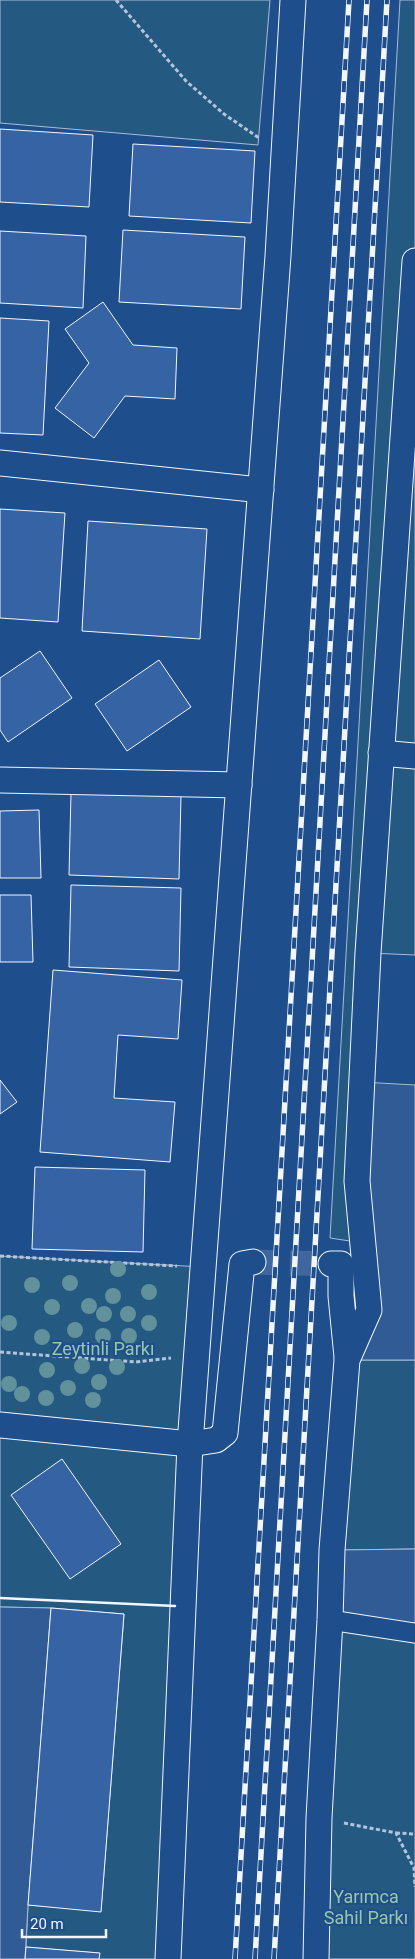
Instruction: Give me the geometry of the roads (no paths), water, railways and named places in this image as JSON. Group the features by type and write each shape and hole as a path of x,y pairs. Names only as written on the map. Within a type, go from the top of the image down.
{"street":[{"path":"168,1959 190,1444 261,490 293,0"},
{"path":"348,1360 369,1310 358,1181 368,953 381,753 410,404 415,261"},
{"path":"0,463 261,490"},
{"path":"381,753 415,756"},
{"path":"0,780 239,785"},
{"path":"0,1425 190,1444 216,1440 225,1434 242,1264 253,1262"},
{"path":"316,1959 319,1818 332,1550 348,1360 341,1296 341,1264 331,1264"},
{"path":"330,1620 415,1633"}],"tunnel":[{"path":"253,1262 331,1264"}],"railway":[{"path":"235,1959 349,0"},
{"path":"255,1959 367,0"},
{"path":"274,1959 387,0"}],"park label":[{"name":"Zeytinli Parkı","path":"103,1348"},
{"name":"Yarımca Sahil Parkı","path":"366,1906"}]}
